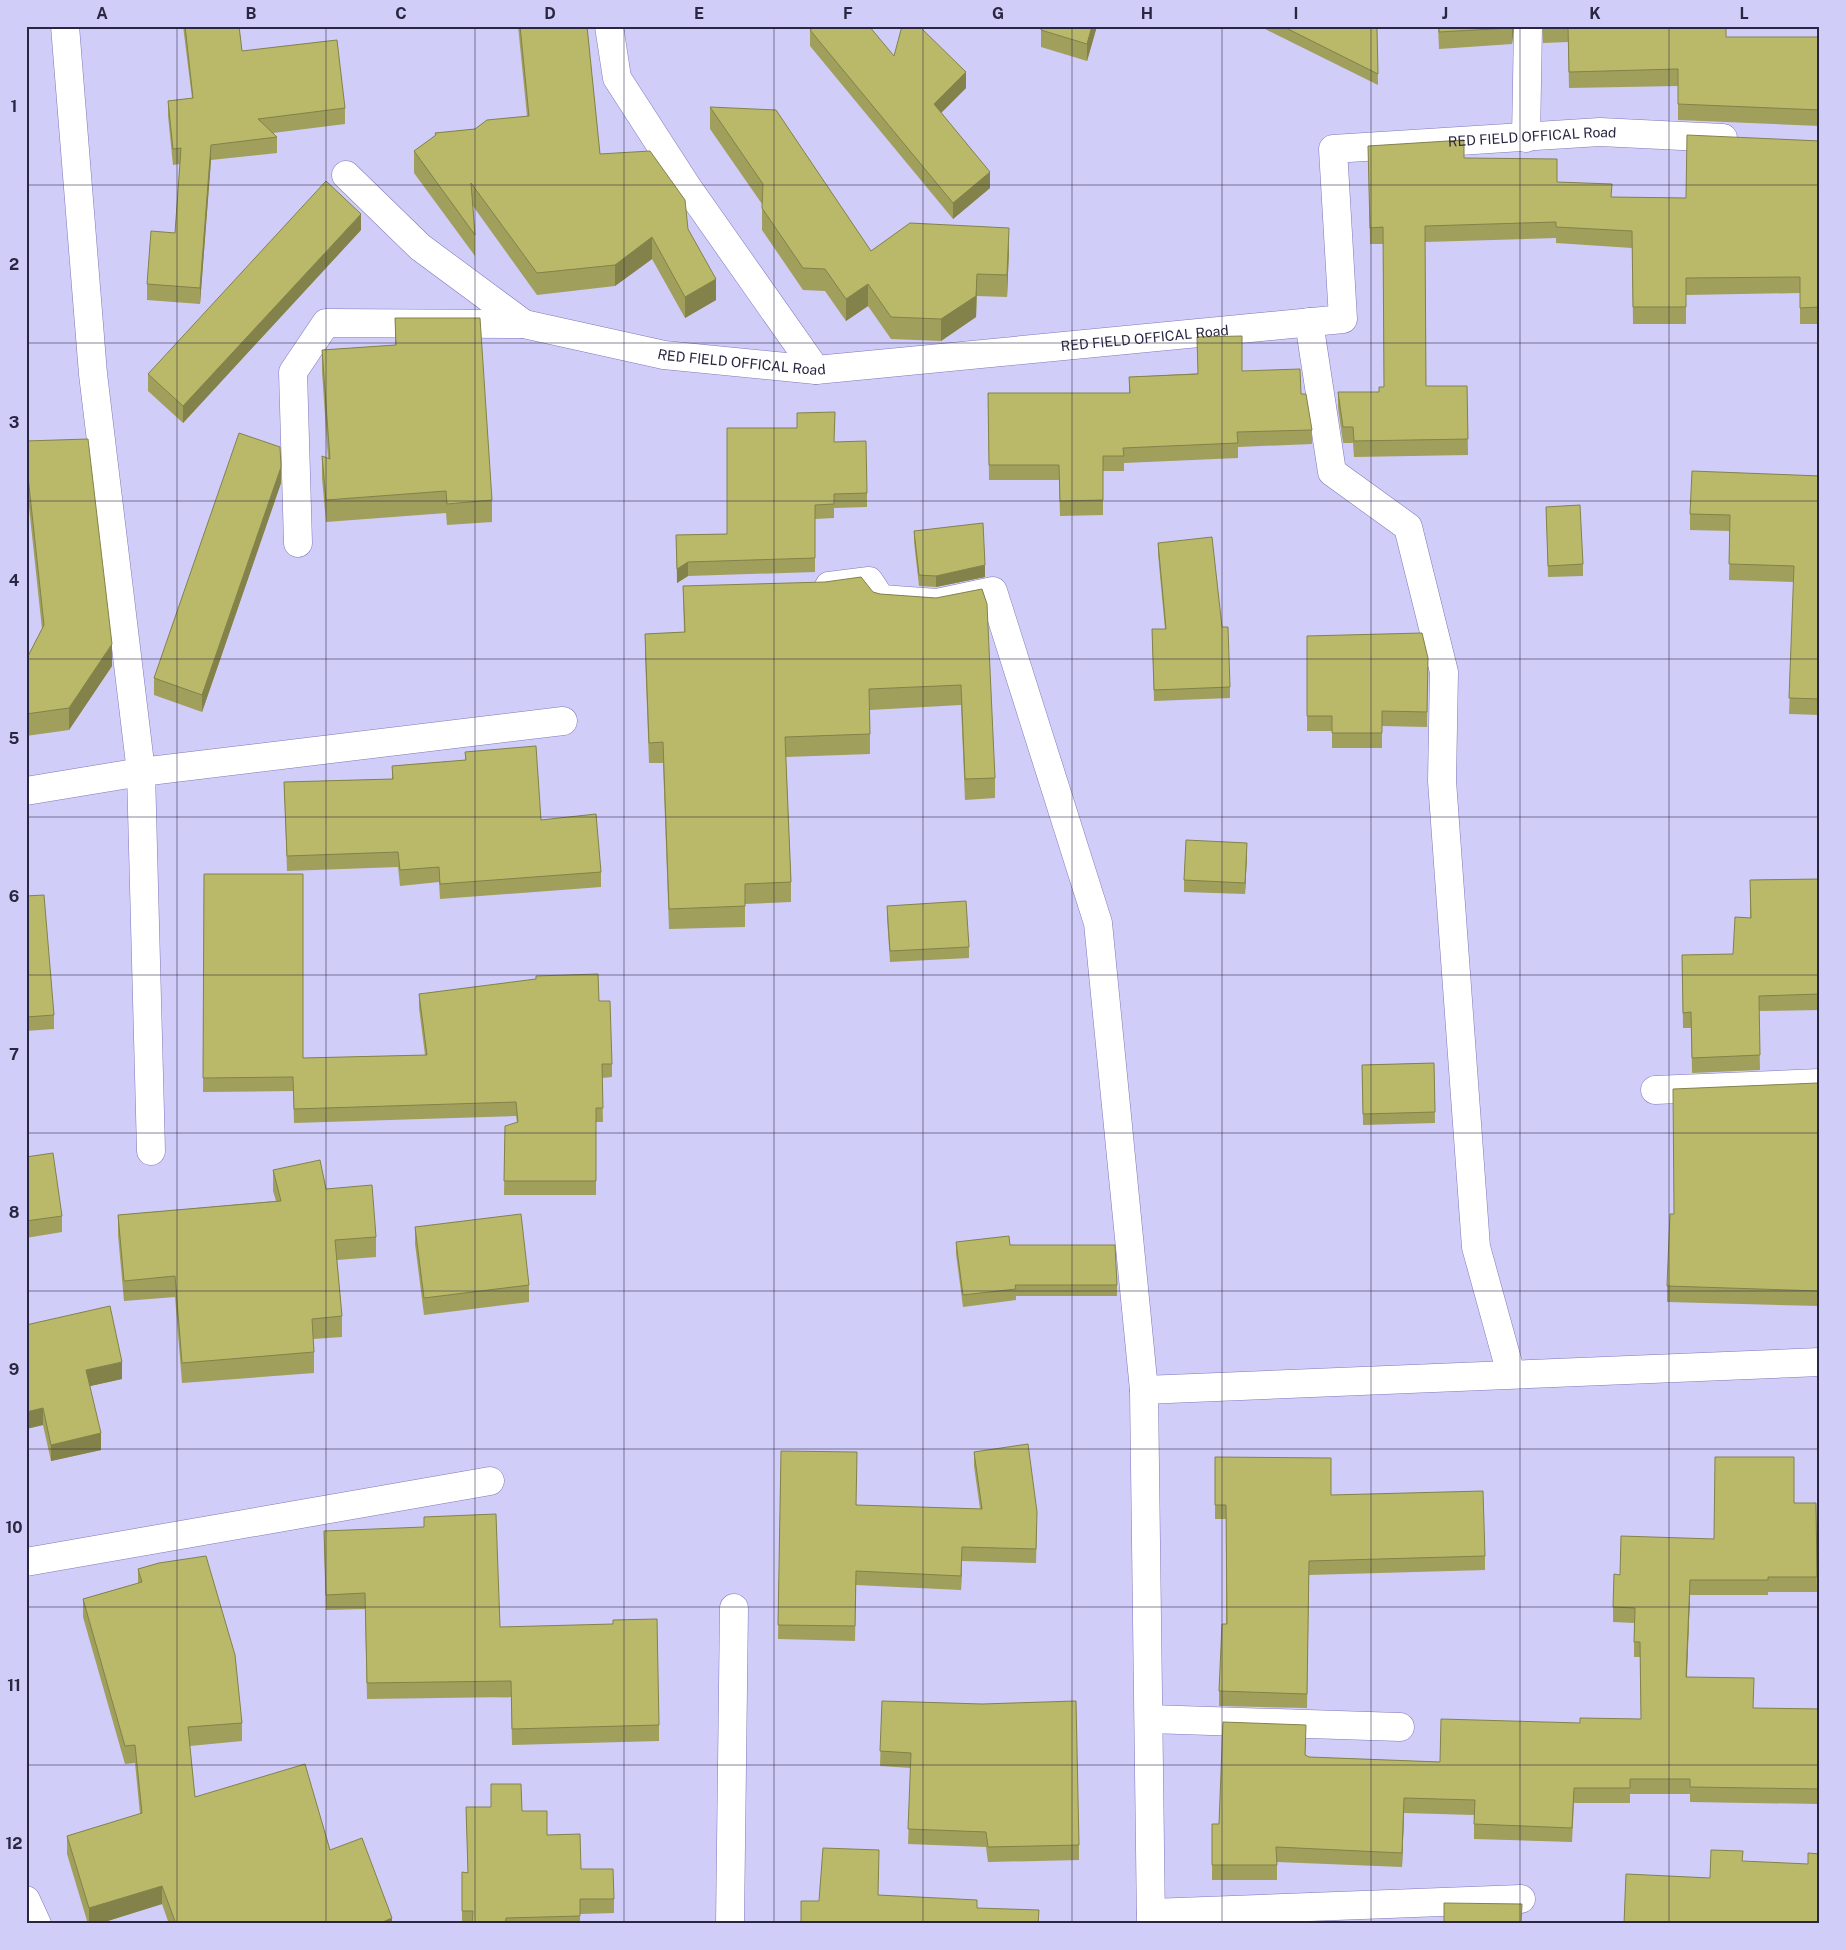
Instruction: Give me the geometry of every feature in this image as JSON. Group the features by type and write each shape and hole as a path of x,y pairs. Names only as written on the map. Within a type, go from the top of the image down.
{"street":[{"path":"65,26 93,374 141,772 151,1151"},
{"path":"609,26 617,78 688,188 816,370"},
{"path":"1526,138 1528,26"},
{"name":"RED FIELD OFFICAL Road","path":"346,175 420,247 524,324 664,355 816,370 1343,319 1333,149 1600,132 1743,138"},
{"path":"1309,322 1332,472 1408,527 1444,672 1442,782 1476,1247 1512,1374"},
{"path":"298,543 293,372 326,324 524,324"},
{"path":"804,587 869,582 881,599 938,603 993,592 1098,922 1144,1390 1151,1918 1521,1899"},
{"path":"26,790 141,772 563,721"},
{"path":"1655,1090 1820,1083"},
{"path":"1144,1390 1820,1362"},
{"path":"26,1562 490,1481"},
{"path":"730,1924 734,1608"},
{"path":"1148,1718 1400,1728"},
{"path":"26,1900 36,1924"}],"building":[{"path":"185,26 239,26 242,51 337,40 345,108 258,119 277,137 211,145 200,288 147,284 151,231 175,233 181,148 173,149 168,101 193,98"},
{"path":"520,26 587,26 600,154 650,151 685,200 688,229 716,279 685,297 652,237 615,265 537,273 471,183 475,235 414,151 436,135 435,133 475,129 487,120 529,116"},
{"path":"816,26 869,26 894,56 902,26 919,26 966,72 934,104 990,172 953,203 810,30"},
{"path":"1042,26 1092,26 1087,44 1041,30"},
{"path":"1282,26 1371,26 1377,29 1378,74"},
{"path":"1439,26 1512,26 1512,28 1439,32"},
{"path":"1568,26 1726,26 1726,37 1820,37 1820,110 1678,104 1678,69 1569,72"},
{"path":"710,107 776,110 871,251 910,223 1009,228 1007,275 977,274 976,296 941,319 891,317 868,284 846,299 825,269 803,268 762,208 763,184"},
{"path":"1687,135 1820,141 1820,307 1800,308 1800,277 1686,278 1686,307 1633,307 1632,231 1556,227 1556,222 1425,226 1426,386 1467,386 1468,439 1354,441 1353,427 1343,427 1338,392 1379,392 1379,387 1384,387 1383,227 1370,228 1368,146 1464,140 1464,158 1557,159 1557,182 1612,184 1611,197 1686,198"},
{"path":"326,181 361,214 183,406 148,374"},
{"path":"395,318 480,318 492,500 447,504 446,491 326,500 322,456 330,459 322,350 396,345"},
{"path":"1242,336 1242,371 1300,369 1301,394 1306,394 1312,430 1237,432 1238,443 1123,448 1124,456 1103,456 1103,500 1060,501 1059,465 989,465 988,393 1130,393 1129,377 1198,374 1197,337"},
{"path":"26,360 28,360 27,398 26,398"},
{"path":"835,412 834,442 866,441 867,493 834,494 834,504 815,505 815,558 688,562 677,569 676,535 727,534 727,428 797,428 797,413"},
{"path":"239,433 280,447 281,467 202,695 154,678"},
{"path":"88,439 112,644 69,708 26,714 26,658 44,625 26,458 26,441"},
{"path":"1692,471 1820,476 1820,699 1789,698 1794,566 1729,564 1730,515 1690,514"},
{"path":"1580,505 1583,564 1548,566 1546,507"},
{"path":"983,523 985,565 936,576 919,575 914,531"},
{"path":"1212,537 1222,627 1228,627 1230,687 1154,690 1152,629 1166,629 1158,543"},
{"path":"861,577 873,592 880,594 936,598 982,589 987,604 995,778 965,779 961,685 869,689 870,734 785,737 791,882 745,884 745,906 669,909 663,742 649,743 645,634 685,632 683,586 825,582"},
{"path":"1422,633 1428,658 1427,712 1382,711 1382,733 1332,733 1332,716 1307,716 1307,636"},
{"path":"536,746 541,820 596,814 601,872 440,884 439,867 400,870 398,852 287,856 284,782 393,779 392,766 466,760 465,752"},
{"path":"1186,840 1247,843 1245,883 1184,880"},
{"path":"204,874 303,874 303,1058 427,1055 419,994 536,979 536,976 598,974 599,1001 610,1001 612,1064 602,1064 603,1108 596,1108 596,1181 504,1181 505,1126 518,1122 516,1102 294,1109 293,1077 203,1078"},
{"path":"1820,879 1820,994 1759,996 1760,1055 1692,1058 1691,1012 1683,1013 1682,955 1733,954 1735,917 1751,918 1750,880"},
{"path":"44,895 54,1015 26,1017 26,896"},
{"path":"966,901 969,947 890,951 887,906"},
{"path":"1434,1063 1435,1112 1363,1114 1362,1065"},
{"path":"1818,1083 1818,1099 1820,1099 1820,1291 1667,1286 1670,1214 1674,1214 1673,1089"},
{"path":"53,1153 62,1216 26,1221 26,1157"},
{"path":"320,1160 326,1189 372,1185 376,1237 335,1240 342,1316 312,1319 314,1352 182,1363 175,1276 124,1281 118,1215 281,1201 273,1170"},
{"path":"521,1214 529,1285 424,1298 415,1227"},
{"path":"1009,1236 1010,1245 1115,1245 1117,1285 1015,1285 1016,1289 963,1295 956,1242"},
{"path":"110,1306 122,1362 86,1370 101,1433 51,1445 43,1408 26,1412 26,1325"},
{"path":"1028,1444 1037,1512 1036,1549 962,1547 961,1576 856,1571 855,1626 778,1625 781,1451 857,1452 856,1505 982,1509 974,1452"},
{"path":"1215,1457 1331,1458 1331,1495 1483,1491 1485,1556 1309,1561 1307,1694 1219,1691 1222,1624 1227,1624 1226,1505 1215,1505"},
{"path":"1715,1457 1794,1457 1794,1503 1816,1503 1817,1577 1768,1577 1768,1580 1690,1580 1686,1677 1754,1678 1753,1708 1820,1709 1820,1789 1690,1787 1690,1779 1630,1779 1630,1788 1574,1788 1572,1828 1474,1824 1475,1800 1404,1798 1402,1853 1276,1847 1277,1865 1212,1865 1212,1824 1219,1824 1223,1722 1306,1725 1305,1755 1309,1757 1440,1762 1441,1719 1580,1723 1580,1718 1641,1719 1640,1642 1634,1642 1635,1608 1613,1607 1614,1574 1620,1575 1621,1536 1714,1539"},
{"path":"496,1514 500,1627 613,1624 613,1620 657,1619 659,1725 512,1729 511,1681 367,1683 365,1593 326,1595 324,1531 424,1527 424,1517"},
{"path":"206,1556 235,1655 242,1723 188,1727 195,1797 305,1764 330,1850 362,1838 392,1918 378,1924 176,1924 162,1886 89,1908 67,1836 142,1813 135,1745 125,1746 83,1599 142,1582 138,1569 159,1563"},
{"path":"882,1701 982,1704 1076,1701 1079,1845 988,1847 986,1832 908,1829 911,1753 880,1751"},
{"path":"491,1784 521,1784 522,1811 547,1811 547,1835 580,1834 581,1869 613,1869 614,1899 580,1899 580,1916 506,1918 505,1924 472,1924 473,1911 462,1911 462,1872 468,1873 466,1807 491,1807"},
{"path":"823,1848 879,1850 878,1895 977,1900 977,1908 1039,1910 1038,1924 801,1924 801,1901 819,1901"},
{"path":"1711,1850 1743,1851 1742,1861 1808,1864 1808,1853 1820,1854 1820,1924 1624,1924 1626,1874 1710,1878"},
{"path":"1444,1903 1522,1904 1521,1924 1444,1924"}]}
